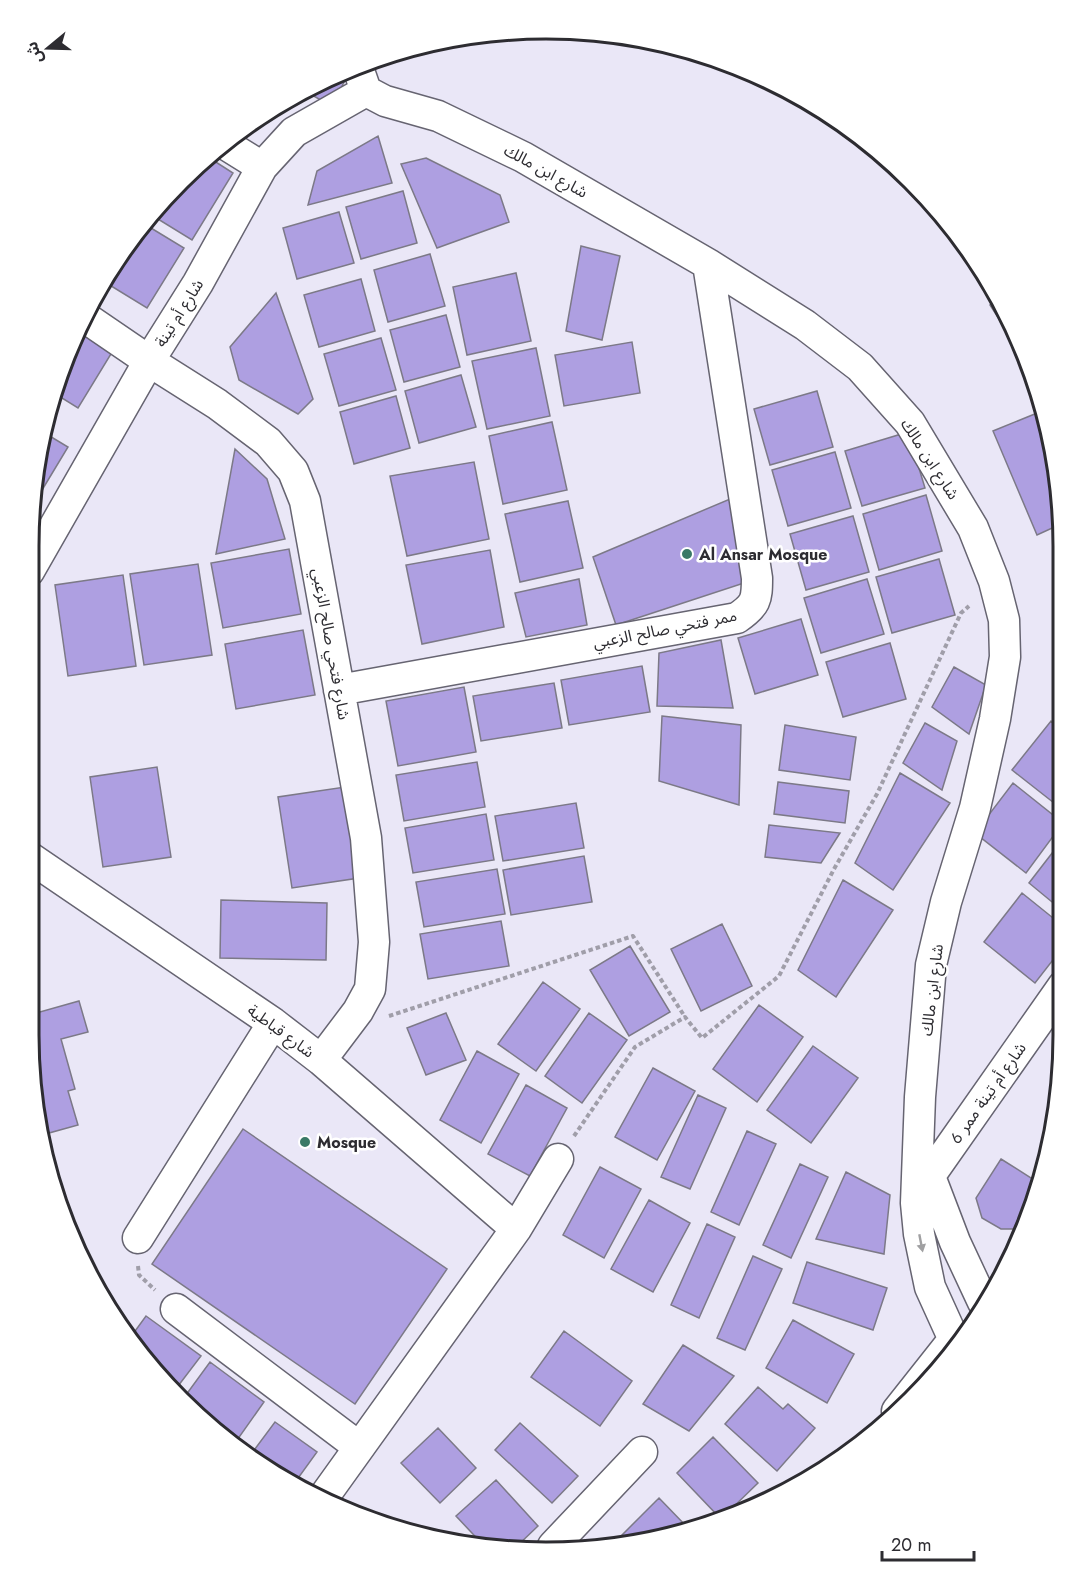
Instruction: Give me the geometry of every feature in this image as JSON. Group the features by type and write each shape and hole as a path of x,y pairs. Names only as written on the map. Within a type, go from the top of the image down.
{"street":[{"name":"شارع أم تينة","path":"39,547 198,283 262,167 294,132 362,78"},
{"name":"شارع ابن مالك","path":"362,78 385,101 438,116 523,157 708,264 805,325 860,368 910,423 973,528 994,581 1004,620 1005,657 995,719 975,808 946,902 931,965 920,1097 919,1143 923,1190 919,1234 930,1287 950,1341"},
{"path":"232,148 262,167"},
{"name":"ممر فتحي صالح الزعبي","path":"339,690 737,618 751,609 757,596 757,578 708,264"},
{"name":"شارع فتحي صالح الزعبي","path":"91,322 217,404 268,442 293,471 305,501 366,838 374,942 370,989 358,1011 321,1060"},
{"name":"شارع قباطية","path":"39,864 273,1023 321,1060 516,1229"},
{"name":"شارع أم تينة ممر 6","path":"923,1190 1053,1002"},
{"path":"138,1238 273,1023"},
{"path":"327,1492 516,1229 558,1160"},
{"name":"شارع ابن مالك","path":"923,1190 981,1295"},
{"path":"951,1339 955,1320 975,1305"},
{"path":"176,1309 359,1447"},
{"path":"557,1542 642,1452"}],"path":[{"path":"358,1011 392,1016 633,936 685,1017 702,1038 779,975 834,869 877,794 961,613 994,581"},
{"path":"558,1160 635,1047 685,1017"},
{"path":"138,1238 139,1275 176,1309"}],"building":[{"path":"345,81 331,106 313,96"},
{"path":"378,136 392,183 308,205 317,171"},
{"path":"426,158 500,195 509,222 437,248 401,164"},
{"path":"216,162 233,173 192,240 159,220 187,187"},
{"path":"403,191 417,243 361,259 346,207"},
{"path":"339,212 354,263 297,279 283,228"},
{"path":"151,228 184,248 147,308 111,286"},
{"path":"581,246 620,256 602,340 566,331"},
{"path":"430,254 445,306 388,322 374,270"},
{"path":"516,273 531,341 467,355 453,287"},
{"path":"361,279 375,331 319,347 304,295"},
{"path":"276,293 313,399 298,414 239,380 230,347"},
{"path":"446,315 460,367 404,382 390,330"},
{"path":"87,332 114,349 78,408 61,398"},
{"path":"381,338 396,390 339,406 324,354"},
{"path":"632,342 640,393 564,406 555,355"},
{"path":"536,348 550,416 487,429 472,361"},
{"path":"461,375 476,427 419,443 405,391"},
{"path":"817,391 833,447 770,465 754,409"},
{"path":"396,396 410,448 354,464 340,412"},
{"path":"1036,414 1049,480 1052,528 1037,535 993,431"},
{"path":"552,422 567,490 503,504 489,436"},
{"path":"908,432 925,488 862,506 845,451"},
{"path":"51,437 68,447 42,490"},
{"path":"235,449 267,479 285,539 216,554"},
{"path":"835,452 851,508 788,526 772,470"},
{"path":"474,462 489,539 407,556 390,476"},
{"path":"926,495 942,551 879,570 863,514"},
{"path":"730,499 744,583 616,625 593,557"},
{"path":"568,501 583,568 520,582 505,514"},
{"path":"853,516 869,572 806,590 790,534"},
{"path":"289,549 301,614 223,628 211,563"},
{"path":"490,550 504,627 422,644 406,565"},
{"path":"939,559 955,615 892,633 876,577"},
{"path":"198,564 212,655 144,665 130,574"},
{"path":"123,575 136,666 68,676 55,585"},
{"path":"579,579 587,625 526,637 515,593"},
{"path":"867,579 884,634 821,653 804,598"},
{"path":"801,619 818,675 755,694 738,638"},
{"path":"303,630 315,695 236,709 225,644"},
{"path":"721,640 733,708 657,706 659,653"},
{"path":"890,643 906,699 843,717 826,662"},
{"path":"642,666 650,712 569,725 561,680"},
{"path":"954,667 986,685 969,734 932,707"},
{"path":"554,683 562,728 481,741 473,696"},
{"path":"464,687 476,752 398,766 386,701"},
{"path":"662,716 741,725 739,805 659,781"},
{"path":"1051,721 1053,723 1053,802 1012,770"},
{"path":"925,723 957,741 942,790 903,763"},
{"path":"785,725 856,737 850,780 779,770"},
{"path":"477,762 485,807 404,821 396,775"},
{"path":"157,767 171,857 103,867 90,777"},
{"path":"900,773 950,803 893,890 855,863"},
{"path":"778,782 849,791 845,823 774,814"},
{"path":"1013,783 1053,815 1053,837 1026,873 975,833"},
{"path":"345,787 359,878 292,888 278,797"},
{"path":"576,803 584,848 503,861 495,816"},
{"path":"486,814 494,860 413,873 405,828"},
{"path":"769,825 840,833 821,863 765,857"},
{"path":"1053,852 1053,903 1029,883"},
{"path":"584,856 592,902 511,915 503,870"},
{"path":"497,869 505,914 424,927 416,882"},
{"path":"843,880 893,910 836,997 798,970"},
{"path":"1022,893 1053,918 1053,960 1035,983 984,942"},
{"path":"221,900 327,903 326,960 220,958"},
{"path":"501,921 509,966 428,979 420,934"},
{"path":"722,924 752,986 701,1011 671,949"},
{"path":"630,946 670,1012 629,1036 590,970"},
{"path":"543,982 580,1009 536,1071 498,1044"},
{"path":"79,1001 88,1032 61,1039 75,1089 68,1091 78,1125 49,1133 40,1068 39,1012"},
{"path":"759,1005 803,1037 757,1102 713,1069"},
{"path":"446,1013 466,1060 426,1075 407,1028"},
{"path":"589,1013 627,1040 582,1103 545,1076"},
{"path":"813,1046 858,1078 811,1143 767,1110"},
{"path":"477,1051 519,1074 481,1143 440,1120"},
{"path":"653,1068 695,1091 657,1160 615,1137"},
{"path":"526,1085 567,1108 530,1176 488,1154"},
{"path":"698,1095 726,1108 690,1189 661,1177"},
{"path":"243,1129 447,1269 355,1404 152,1264"},
{"path":"747,1131 776,1144 739,1225 711,1212"},
{"path":"1001,1159 1032,1179 1014,1229 1001,1229 982,1218 976,1198"},
{"path":"800,1164 828,1177 791,1258 763,1245"},
{"path":"600,1167 641,1189 604,1258 563,1235"},
{"path":"846,1172 890,1195 884,1254 816,1239"},
{"path":"649,1200 690,1223 653,1292 611,1269"},
{"path":"707,1224 735,1237 699,1318 671,1305"},
{"path":"753,1256 782,1269 745,1350 717,1338"},
{"path":"807,1262 887,1288 873,1330 793,1303"},
{"path":"146,1316 201,1356 179,1385 135,1331"},
{"path":"793,1320 854,1354 827,1403 766,1368"},
{"path":"564,1331 632,1381 600,1426 531,1377"},
{"path":"683,1345 734,1376 689,1431 643,1404"},
{"path":"210,1362 264,1402 238,1438 187,1394"},
{"path":"758,1387 783,1409 788,1404 815,1428 777,1471 725,1424"},
{"path":"275,1422 317,1452 299,1477 254,1450"},
{"path":"520,1423 578,1476 552,1503 495,1450"},
{"path":"438,1428 476,1468 440,1503 401,1463"},
{"path":"713,1437 758,1483 736,1505 715,1513 677,1473"},
{"path":"496,1480 538,1526 522,1541 480,1538 476,1537 456,1516"},
{"path":"659,1498 683,1523 645,1532 622,1535"}],"place":[{"name":"Al Ansar Mosque","path":"687,554"},
{"name":"Mosque","path":"305,1142"}]}
